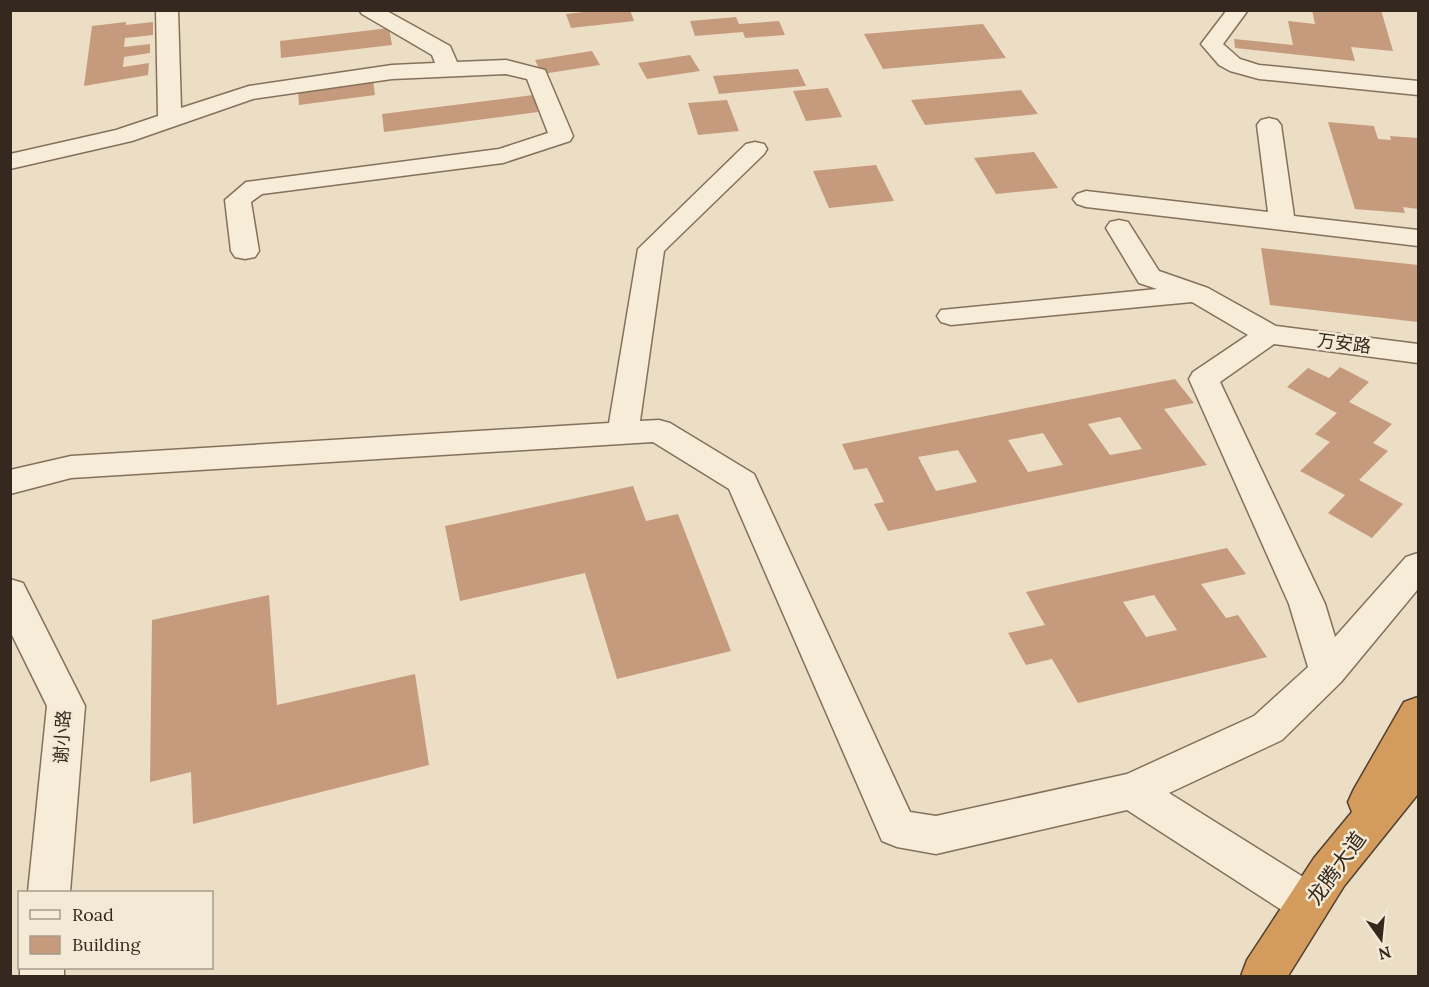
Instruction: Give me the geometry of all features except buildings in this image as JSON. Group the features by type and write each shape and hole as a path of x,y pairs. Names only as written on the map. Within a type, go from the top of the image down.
{"highway":[{"path":"1319,888 1419,712"},
{"name":"龙腾大道","path":"1263,976 1319,888 1391,795 1419,766"}],"street":[{"path":"167,10 170,120"},
{"path":"369,10 442,51 449,70"},
{"path":"1238,10 1212,44 1219,55 1235,66 1259,72 1419,88"},
{"path":"10,162 123,136 249,93 392,72 506,67 537,75 561,136 503,156 255,187 238,200 245,251"},
{"path":"1269,125 1282,222"},
{"path":"622,432 651,249 755,149"},
{"path":"1086,199 1419,238"},
{"path":"1119,228 1149,277 1197,294 1269,334 1204,379 1307,604 1328,671"},
{"path":"951,316 1197,294"},
{"name":"万安路","path":"1269,334 1419,353"},
{"path":"10,482 71,467 659,431 742,482 897,828 936,835 1131,791 1268,728 1328,671 1419,566"},
{"name":"谢小路","path":"10,593 66,706 49,891"},
{"path":"1131,791 1319,888"}]}
